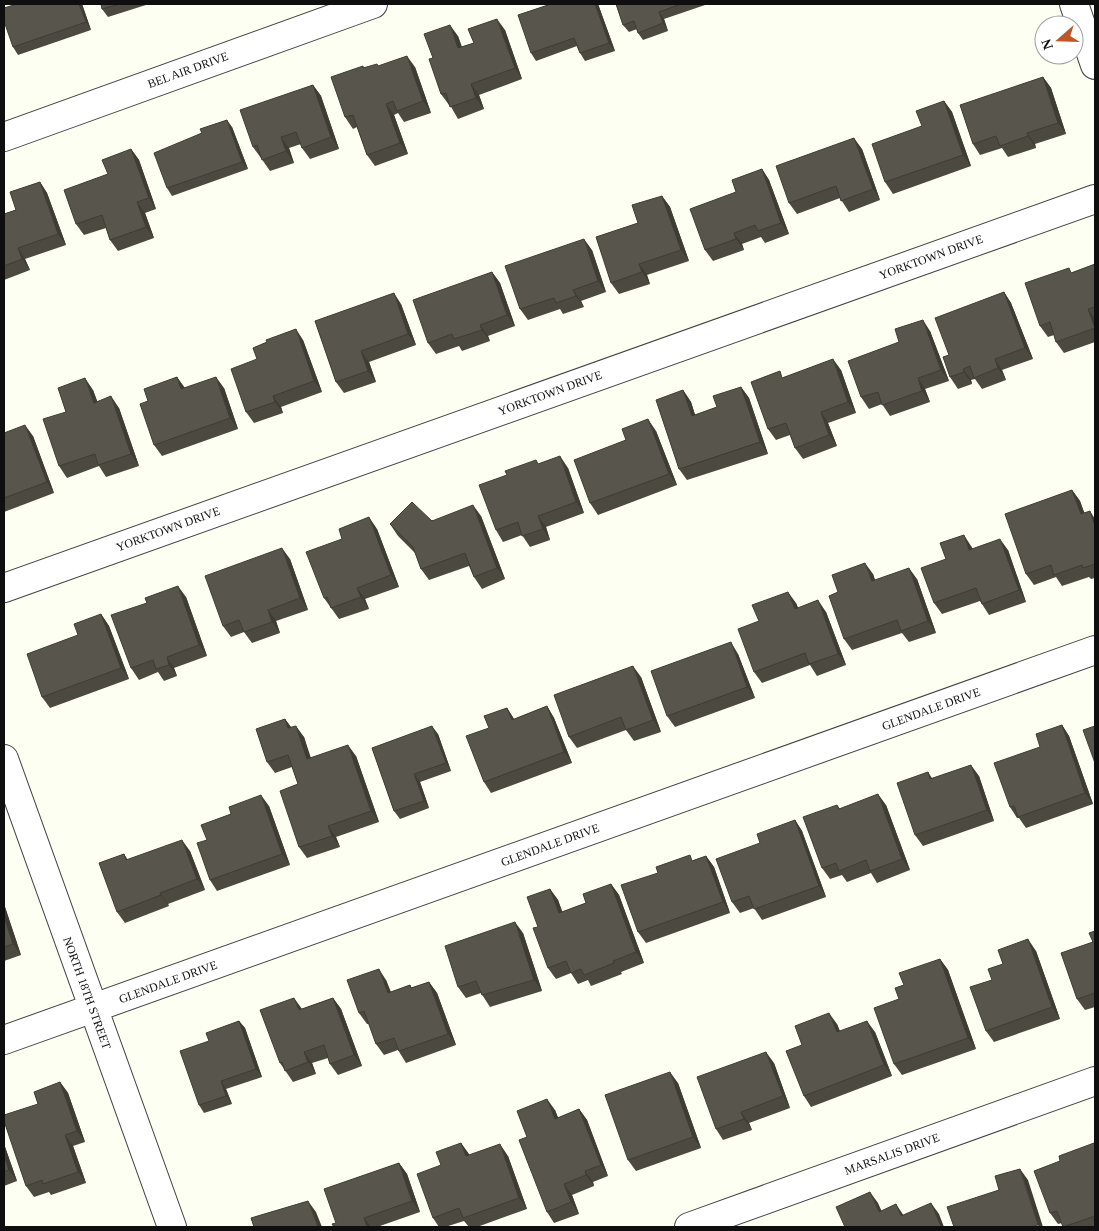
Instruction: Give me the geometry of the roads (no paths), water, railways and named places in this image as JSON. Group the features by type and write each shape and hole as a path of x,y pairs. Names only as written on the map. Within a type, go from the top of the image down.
{"street":[{"name":"BEL AIR DRIVE","path":"4,137 373,4"},
{"path":"1074,4 1095,65"},
{"name":"YORKTOWN DRIVE","path":"4,588 1095,198"},
{"name":"GLENDALE DRIVE","path":"4,1040 1095,650"},
{"name":"NORTH 18TH STREET","path":"4,759 92,1009 172,1227"},
{"name":"MARSALIS DRIVE","path":"689,1227 1095,1081"}]}
